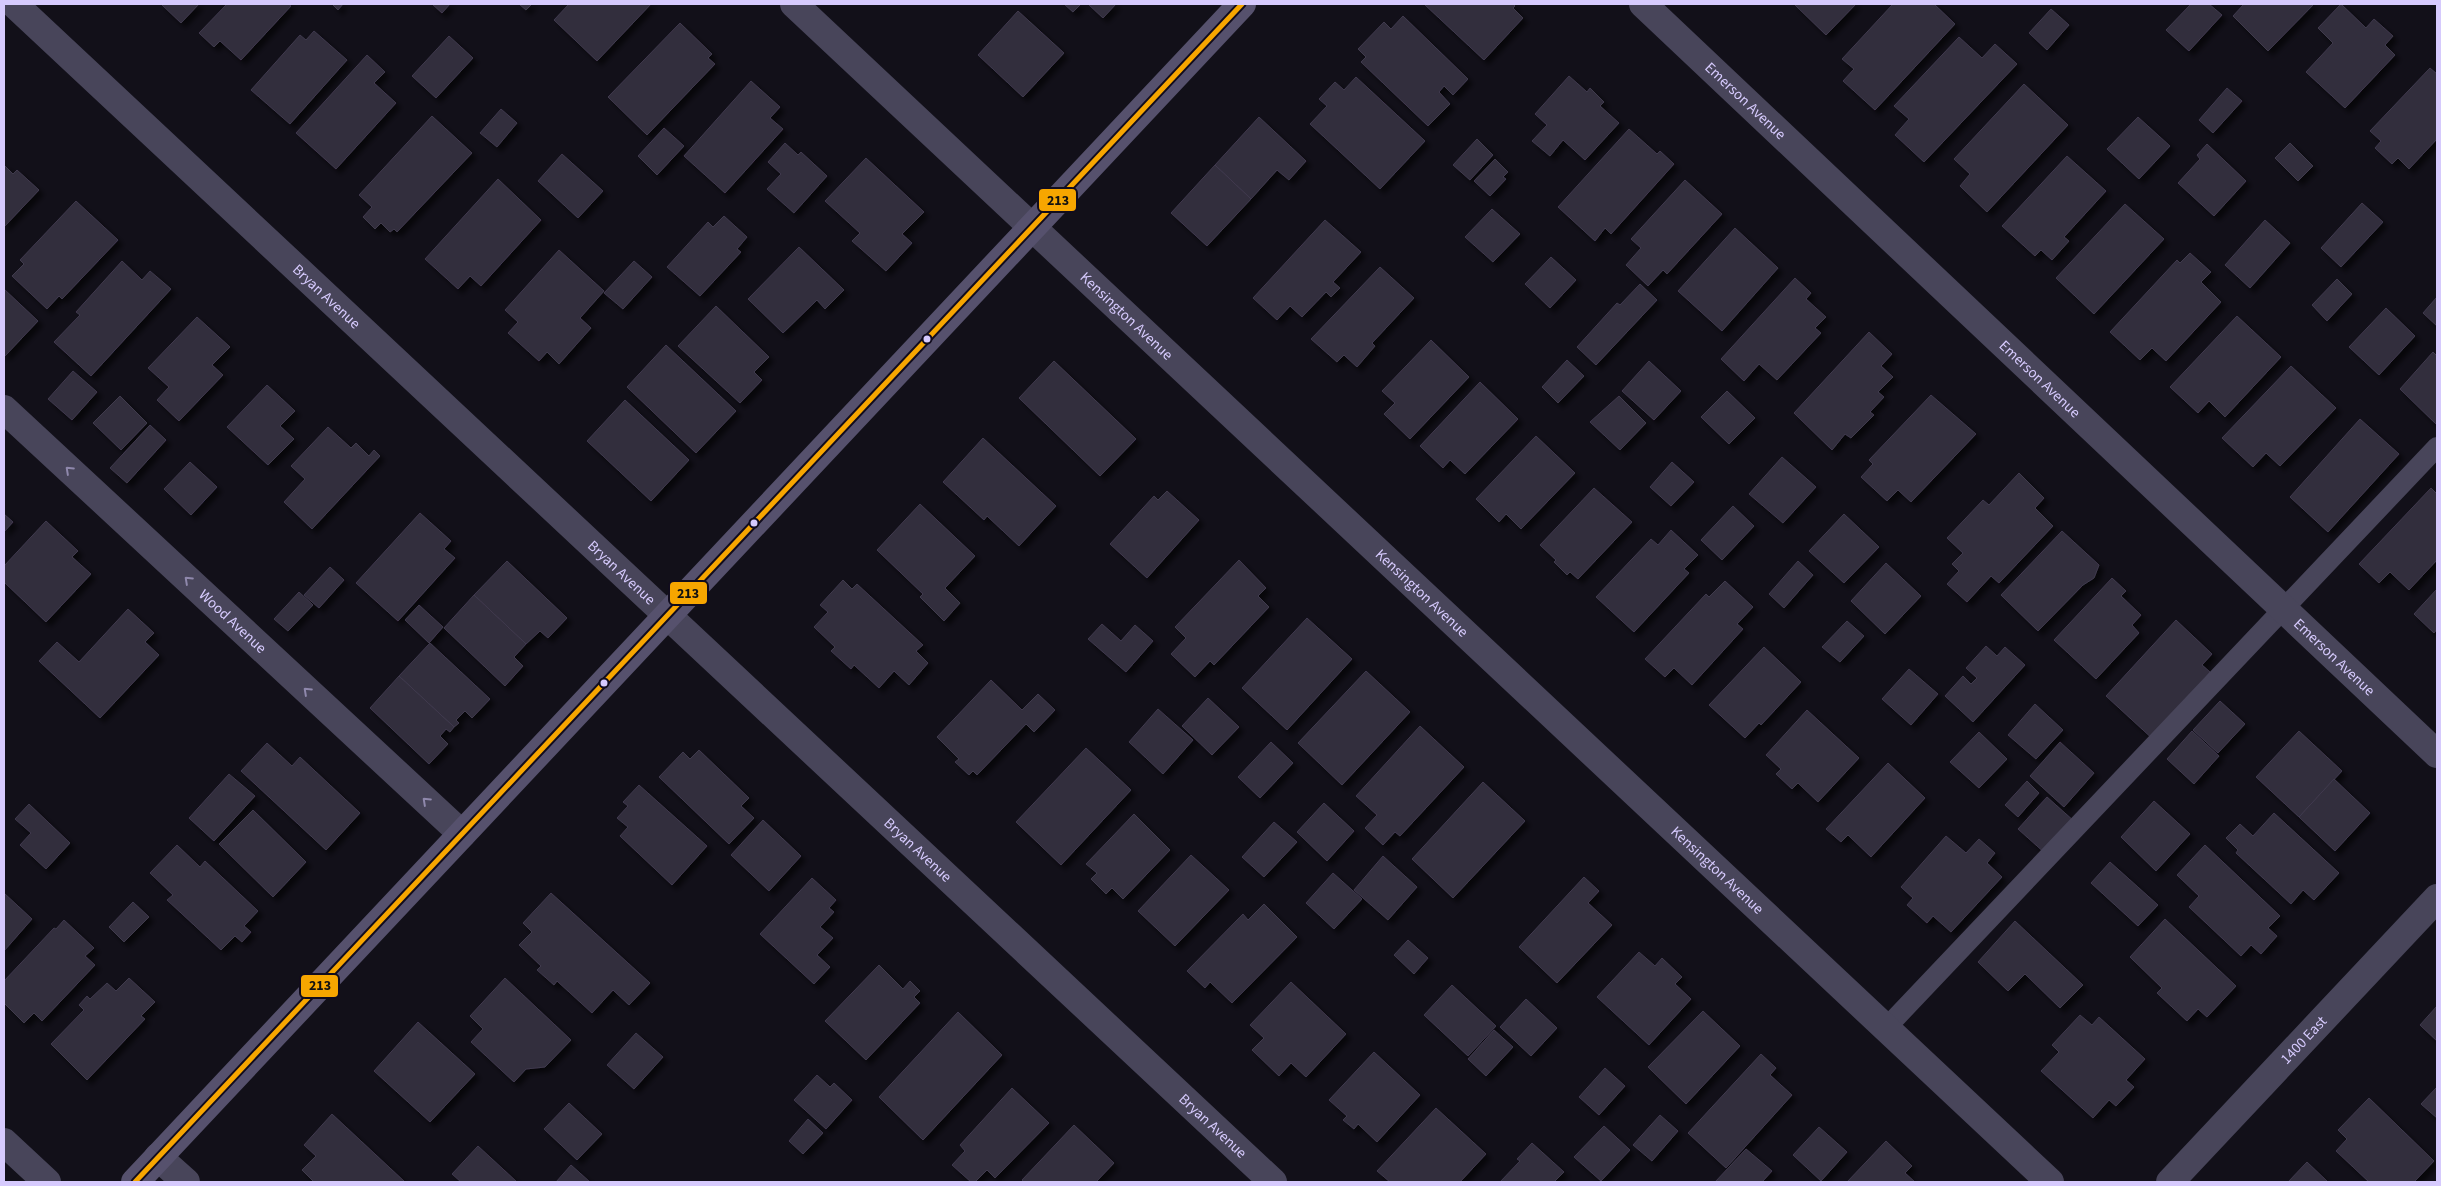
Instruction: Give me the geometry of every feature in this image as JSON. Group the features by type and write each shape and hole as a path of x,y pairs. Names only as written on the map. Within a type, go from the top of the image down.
{"main road":[{"path":"135,1182 1242,4"}],"street":[{"name":"Bryan Avenue","path":"14,4 1273,1182"},
{"name":"Kensington Avenue","path":"794,4 2050,1182"},
{"name":"Emerson Avenue","path":"1643,4 2437,754"},
{"name":"Wood Avenue","path":"4,409 462,834"},
{"name":"1400 East","path":"2170,1182 2437,898"},
{"path":"4,1142 47,1182"},
{"path":"158,1157 186,1182"}],"lane":[{"path":"1886,1028 2437,447"}],"building":[{"path":"161,4 199,4 181,23"},
{"path":"227,4 288,4 291,6 241,60 220,41 214,47 199,33"},
{"path":"332,4 343,4 338,10"},
{"path":"432,4 450,4 442,13"},
{"path":"519,4 532,4 526,10"},
{"path":"569,4 651,4 597,61 554,20"},
{"path":"1064,4 1081,4 1073,12"},
{"path":"1088,4 1116,4 1103,18"},
{"path":"1424,4 1513,4 1515,6 1513,8 1523,18 1484,60"},
{"path":"1794,4 1856,4 1826,35"},
{"path":"1893,4 1934,4 1955,24 1875,110 1843,81 1854,69 1842,59"},
{"path":"2191,4 2209,4 2222,15 2189,51 2166,30"},
{"path":"2244,4 2314,4 2268,51 2233,16"},
{"path":"2341,4 2366,28 2374,19 2393,36 2385,45 2395,55 2345,108 2306,72 2333,43 2318,28"},
{"path":"2051,9 2069,25 2047,50 2029,33"},
{"path":"1018,11 1064,53 1023,97 978,55"},
{"path":"1403,16 1468,79 1453,95 1444,86 1439,92 1450,104 1428,126 1361,62 1366,57 1358,49 1384,22 1391,29"},
{"path":"680,23 712,54 708,58 715,64 647,135 608,97"},
{"path":"314,31 347,60 290,124 251,90 300,35 306,40"},
{"path":"449,36 473,58 436,98 412,76"},
{"path":"1959,37 1982,58 1995,44 2017,64 1924,162 1895,135 1909,119 1894,106"},
{"path":"367,55 385,72 374,83 396,103 336,169 296,133"},
{"path":"2430,68 2437,74 2437,139 2409,169 2398,158 2392,164 2375,148 2381,141 2370,131"},
{"path":"1569,76 1587,92 1590,88 1604,102 1600,106 1619,123 1585,160 1563,140 1550,156 1532,141 1547,125 1535,114"},
{"path":"1356,77 1425,141 1380,189 1310,124 1327,106 1319,99 1335,82 1344,90"},
{"path":"751,81 780,107 770,118 783,129 725,193 684,156"},
{"path":"2024,84 2068,125 1987,212 1960,186 1970,174 1954,159"},
{"path":"2227,88 2242,101 2213,133 2199,120"},
{"path":"501,109 517,123 497,147 480,133"},
{"path":"432,116 472,153 397,232 394,229 390,232 381,223 375,229 363,217 372,207 359,195"},
{"path":"1259,117 1306,161 1289,180 1277,170 1251,199 1215,165"},
{"path":"2138,117 2170,146 2139,179 2107,149"},
{"path":"664,128 684,146 657,175 638,156"},
{"path":"1629,129 1657,154 1660,151 1674,164 1611,234 1605,228 1595,241 1558,207"},
{"path":"1477,139 1493,155 1470,180 1453,165"},
{"path":"785,143 798,155 801,152 827,176 794,213 767,189 781,174 768,162"},
{"path":"2290,143 2313,166 2298,181 2275,158"},
{"path":"2207,144 2246,181 2214,216 2178,183 2200,159 2197,155"},
{"path":"562,154 603,191 578,218 538,181"},
{"path":"2067,156 2106,191 2064,237 2069,241 2052,260 2041,250 2035,256 2002,226"},
{"path":"866,158 924,212 902,234 912,243 886,271 852,241 860,233 825,201"},
{"path":"1495,159 1508,172 1503,177 1506,179 1490,196 1474,181"},
{"path":"4,165 13,174 17,170 39,190 4,227"},
{"path":"1215,165 1251,199 1207,246 1171,213"},
{"path":"498,179 541,220 481,286 470,276 458,289 425,259"},
{"path":"1685,180 1722,214 1667,274 1663,270 1648,286 1626,265 1641,248 1631,239"},
{"path":"76,201 118,240 62,299 59,296 47,309 12,276 24,264 20,260"},
{"path":"2362,203 2383,222 2341,267 2321,248"},
{"path":"2125,204 2164,239 2094,314 2056,278"},
{"path":"1492,209 1520,234 1493,262 1465,237"},
{"path":"724,216 747,237 737,249 741,252 700,296 667,267 708,222 713,227"},
{"path":"1325,220 1361,252 1333,282 1340,288 1331,297 1326,292 1302,317 1290,306 1277,320 1253,298"},
{"path":"2265,220 2290,243 2250,288 2225,265"},
{"path":"1735,228 1778,268 1722,331 1678,291"},
{"path":"799,247 844,290 825,309 817,300 783,333 748,299"},
{"path":"559,250 604,291 580,318 591,328 559,364 547,352 539,361 508,333 518,322 505,310"},
{"path":"2190,253 2211,272 2201,282 2221,302 2166,361 2152,348 2140,360 2110,332 2177,260 2180,263"},
{"path":"1551,257 1576,280 1550,308 1525,284"},
{"path":"122,261 142,280 150,271 171,289 91,376 54,342 80,315 76,312"},
{"path":"634,261 652,277 623,309 604,293"},
{"path":"1380,267 1414,298 1372,343 1375,346 1357,367 1344,355 1337,362 1311,339"},
{"path":"1795,278 1811,293 1806,299 1826,317 1815,328 1821,333 1777,380 1759,364 1744,381 1721,359"},
{"path":"2337,279 2352,294 2327,321 2312,305"},
{"path":"1640,284 1657,300 1596,365 1577,347 1617,303 1620,305"},
{"path":"4,289 38,321 5,356 4,355"},
{"path":"2437,297 2437,326 2423,313"},
{"path":"716,306 769,357 754,372 762,380 740,403 678,346"},
{"path":"2386,308 2415,336 2379,375 2349,347"},
{"path":"2237,316 2281,357 2225,417 2209,401 2198,413 2170,387"},
{"path":"197,317 230,347 212,365 223,375 179,421 157,400 169,387 148,368"},
{"path":"1869,332 1892,354 1881,366 1893,377 1878,392 1884,397 1870,412 1874,415 1851,438 1845,434 1832,450 1794,413"},
{"path":"1431,340 1469,377 1410,439 1384,414 1395,403 1382,391"},
{"path":"666,345 736,411 696,453 627,387"},
{"path":"2433,352 2437,356 2437,425 2400,389"},
{"path":"1567,360 1584,376 1558,403 1542,387"},
{"path":"1054,361 1136,439 1100,476 1019,398"},
{"path":"1649,361 1681,391 1654,420 1622,391"},
{"path":"2291,366 2336,408 2280,466 2266,453 2253,467 2222,438"},
{"path":"73,371 97,392 72,420 48,399"},
{"path":"1480,382 1518,419 1465,474 1450,460 1443,468 1420,446"},
{"path":"267,385 295,411 280,426 294,439 268,465 227,427"},
{"path":"1727,391 1755,418 1729,444 1701,417"},
{"path":"1931,395 1976,434 1911,502 1898,490 1887,501 1861,477 1873,464 1869,460"},
{"path":"120,396 147,423 121,450 93,423"},
{"path":"1619,396 1646,423 1620,450 1590,422"},
{"path":"625,400 689,460 651,501 587,441"},
{"path":"2360,419 2399,454 2328,532 2290,497"},
{"path":"150,425 166,440 127,483 110,468"},
{"path":"328,427 351,448 356,443 369,456 374,450 380,456 312,529 284,502 305,479 291,466"},
{"path":"1536,436 1575,473 1521,529 1506,514 1499,522 1476,499"},
{"path":"983,438 1056,506 1019,546 987,516 984,520 943,482"},
{"path":"1782,457 1816,487 1783,523 1749,494"},
{"path":"190,462 217,487 191,515 164,489"},
{"path":"1672,462 1694,482 1671,506 1650,487"},
{"path":"2019,473 2044,498 2035,508 2053,526 1999,583 1991,576 1967,602 1947,584 1959,571 1952,564 1963,553 1947,538 1983,500 1989,505"},
{"path":"1594,488 1632,522 1578,579 1570,572 1567,575 1554,562 1556,560 1540,545"},
{"path":"2431,488 2437,494 2437,560 2409,590 2390,572 2379,583 2359,564"},
{"path":"1167,491 1199,520 1147,578 1110,544 1154,496 1158,500"},
{"path":"920,504 975,556 945,588 960,603 944,621 920,597 923,594 877,550"},
{"path":"1733,506 1754,526 1722,560 1701,540"},
{"path":"420,513 451,541 444,549 455,558 398,621 356,583"},
{"path":"4,514 13,522 4,532"},
{"path":"1844,514 1879,547 1844,583 1809,551"},
{"path":"46,521 78,551 72,557 91,574 46,622 4,582 4,566"},
{"path":"1671,530 1698,555 1684,569 1689,573 1634,632 1596,597 1651,539 1658,545"},
{"path":"2062,531 2099,565 2094,578 2083,585 2038,631 2001,595"},
{"path":"1239,560 1266,588 1258,596 1269,607 1214,665 1210,661 1195,677 1171,654 1186,638 1175,627"},
{"path":"507,561 567,618 548,638 540,631 526,644 474,595"},
{"path":"1798,561 1813,575 1784,608 1769,594"},
{"path":"1886,563 1921,596 1885,634 1851,601"},
{"path":"330,567 344,580 319,608 304,595"},
{"path":"2112,578 2126,591 2121,596 2141,615 2132,625 2139,633 2096,679 2054,640"},
{"path":"843,580 852,589 857,584 923,645 916,651 928,663 909,685 894,671 879,688 854,665 851,669 831,651 835,647 814,627 828,612 820,605"},
{"path":"1725,581 1753,607 1737,624 1743,629 1692,685 1674,668 1665,677 1645,659 1706,594 1709,597"},
{"path":"2437,589 2437,629 2434,633 2414,614"},
{"path":"299,592 313,605 288,631 274,619"},
{"path":"474,595 526,644 514,657 523,666 505,686 444,628"},
{"path":"419,605 443,627 429,643 405,620"},
{"path":"128,609 154,633 145,642 159,655 100,718 39,661 57,642 79,662"},
{"path":"1307,618 1352,659 1287,730 1242,688"},
{"path":"2176,620 2212,654 2202,665 2210,672 2155,741 2106,696"},
{"path":"1847,621 1864,636 1840,662 1822,647"},
{"path":"1102,624 1121,641 1135,625 1153,641 1126,672 1088,639"},
{"path":"430,643 490,699 472,718 465,711 456,720 459,723 454,727 399,676"},
{"path":"1986,646 1997,656 2005,647 2025,665 1973,722 1945,696 1963,676 1971,684 1977,678 1966,668"},
{"path":"1764,647 1801,682 1761,725 1759,723 1745,738 1709,705"},
{"path":"1909,669 1938,694 1911,725 1882,699"},
{"path":"1366,671 1410,712 1342,785 1298,743"},
{"path":"399,676 454,727 450,732 446,729 440,736 448,744 429,764 370,708"},
{"path":"991,680 1022,710 1038,694 1055,710 1034,732 1026,724 977,775 973,771 969,775 955,762 959,759 937,737"},
{"path":"1208,698 1239,727 1212,755 1182,726"},
{"path":"2220,701 2245,724 2218,753 2193,730"},
{"path":"2035,704 2063,730 2036,759 2008,735"},
{"path":"1158,709 1193,740 1163,774 1129,742"},
{"path":"1807,710 1859,758 1818,802 1798,783 1792,789 1776,774 1781,769 1766,755"},
{"path":"1420,726 1464,767 1400,836 1395,832 1383,845 1365,828 1377,815 1356,796"},
{"path":"2192,731 2219,756 2194,784 2167,759"},
{"path":"2299,731 2342,771 2299,817 2256,777"},
{"path":"1979,732 2007,759 1979,788 1950,762"},
{"path":"1271,742 1293,763 1260,798 1238,777"},
{"path":"2060,742 2094,773 2064,807 2030,776"},
{"path":"267,743 292,766 300,757 360,813 326,850 241,771"},
{"path":"1086,748 1131,790 1061,865 1016,822"},
{"path":"699,750 749,798 741,806 754,818 729,844 659,777 683,752 690,759"},
{"path":"1888,763 1925,798 1871,857 1848,835 1841,842 1826,829"},
{"path":"229,774 255,796 214,841 189,818"},
{"path":"2334,779 2370,813 2335,851 2299,817"},
{"path":"2027,781 2039,793 2018,817 2005,805"},
{"path":"1483,782 1525,821 1453,898 1412,859"},
{"path":"639,785 707,846 672,885 620,836 628,827 617,818 628,806 623,802"},
{"path":"2047,797 2075,822 2046,854 2018,829"},
{"path":"2154,801 2190,834 2156,871 2121,837"},
{"path":"1324,803 1354,831 1327,861 1297,832"},
{"path":"29,804 70,843 46,869 20,845 31,833 15,819"},
{"path":"253,810 306,862 273,897 219,844"},
{"path":"2274,813 2339,873 2314,900 2303,890 2291,904 2236,853 2238,850 2226,838 2240,824 2253,836"},
{"path":"1134,814 1170,850 1123,899 1112,888 1106,894 1091,879 1097,873 1086,864"},
{"path":"763,820 801,856 769,891 731,855"},
{"path":"1274,822 1297,842 1264,877 1242,857"},
{"path":"1946,836 1966,853 1979,839 1995,853 1987,863 2002,877 1951,932 1933,916 1927,923 1907,905 1913,898 1901,887"},
{"path":"177,845 200,867 205,861 258,911 244,926 251,932 242,942 235,936 221,950 167,900 173,895 150,873"},
{"path":"2205,845 2280,916 2268,928 2277,936 2261,954 2251,945 2241,956 2189,907 2199,896 2177,875"},
{"path":"1191,855 1229,890 1175,946 1138,911"},
{"path":"1383,856 1417,887 1388,920 1354,890"},
{"path":"2110,862 2158,905 2138,926 2091,883"},
{"path":"1333,873 1362,899 1334,929 1306,903"},
{"path":"1584,877 1599,891 1588,903 1612,925 1557,983 1519,947"},
{"path":"812,878 836,900 829,908 834,912 820,927 833,938 817,955 830,967 814,984 760,934"},
{"path":"4,893 32,919 4,951"},
{"path":"551,893 650,983 629,1005 613,990 592,1013 557,981 554,985 537,970 541,966 519,945 532,932 523,923"},
{"path":"133,902 149,917 124,942 109,927"},
{"path":"1264,904 1297,937 1232,1003 1210,982 1205,988 1187,971 1243,914 1248,920"},
{"path":"2165,919 2236,986 2207,1017 2198,1009 2187,1021 2157,993 2162,988 2130,957"},
{"path":"64,920 94,948 85,956 95,965 42,1021 34,1013 24,1023 4,1003 4,981 54,928 56,929"},
{"path":"2015,921 2083,985 2060,1008 2025,974 2008,991 1978,962"},
{"path":"1408,940 1428,958 1414,974 1394,955"},
{"path":"1639,952 1655,966 1662,958 1682,977 1675,984 1691,999 1649,1045 1597,997"},
{"path":"879,965 903,989 910,981 920,991 914,997 920,1003 866,1060 825,1021"},
{"path":"129,978 155,1002 141,1016 145,1019 87,1080 51,1044 84,1010 79,1005 87,996 90,999 107,983 116,991"},
{"path":"505,978 571,1040 545,1067 526,1069 514,1082 471,1042 483,1029 470,1016"},
{"path":"1291,982 1346,1034 1306,1077 1291,1063 1279,1076 1252,1050 1264,1038 1250,1025"},
{"path":"1452,985 1496,1026 1468,1056 1424,1015"},
{"path":"1526,999 1557,1028 1531,1056 1500,1027"},
{"path":"2437,1006 2437,1041 2420,1025"},
{"path":"1703,1011 1740,1046 1686,1104 1648,1067"},
{"path":"958,1012 1002,1055 923,1140 879,1097"},
{"path":"2080,1015 2092,1025 2099,1017 2145,1059 2126,1080 2134,1087 2116,1106 2109,1100 2093,1118 2041,1071 2059,1052 2052,1045"},
{"path":"418,1022 475,1074 430,1122 374,1071"},
{"path":"1494,1030 1513,1047 1486,1076 1468,1059"},
{"path":"636,1033 663,1057 634,1089 607,1065"},
{"path":"1374,1052 1420,1095 1377,1142 1358,1124 1354,1129 1343,1120 1347,1116 1329,1100"},
{"path":"1761,1054 1776,1068 1770,1075 1792,1095 1726,1168 1688,1133"},
{"path":"1605,1068 1625,1086 1599,1115 1579,1097"},
{"path":"817,1075 830,1087 834,1083 852,1100 826,1129 794,1100"},
{"path":"2437,1087 2437,1118 2421,1104"},
{"path":"1012,1088 1049,1123 995,1178 987,1170 975,1182 971,1182 952,1165 965,1151 960,1145"},
{"path":"2369,1098 2434,1161 2414,1182 2369,1182 2336,1151 2347,1139 2338,1130"},
{"path":"569,1103 602,1134 577,1160 544,1129"},
{"path":"1436,1108 1486,1154 1460,1182 1390,1182 1377,1171"},
{"path":"332,1114 405,1182 314,1182 302,1170 316,1156 304,1145"},
{"path":"1660,1115 1678,1131 1652,1161 1633,1145"},
{"path":"808,1119 823,1133 803,1154 789,1141"},
{"path":"1074,1125 1114,1163 1096,1182 1024,1182 1022,1180"},
{"path":"1604,1126 1630,1150 1601,1181 1574,1157"},
{"path":"1819,1127 1847,1152 1821,1181 1793,1155"},
{"path":"1886,1141 1912,1166 1905,1173 1915,1182 1847,1182"},
{"path":"1532,1143 1564,1172 1554,1182 1500,1182 1520,1161 1517,1159"},
{"path":"478,1146 517,1182 461,1182 452,1174"},
{"path":"1746,1149 1772,1171 1762,1182 1715,1182"},
{"path":"2307,1162 2328,1182 2288,1182"},
{"path":"571,1165 590,1182 556,1182"}],"transit line":[{"name":"213","path":"135,1182 1242,4"}]}
